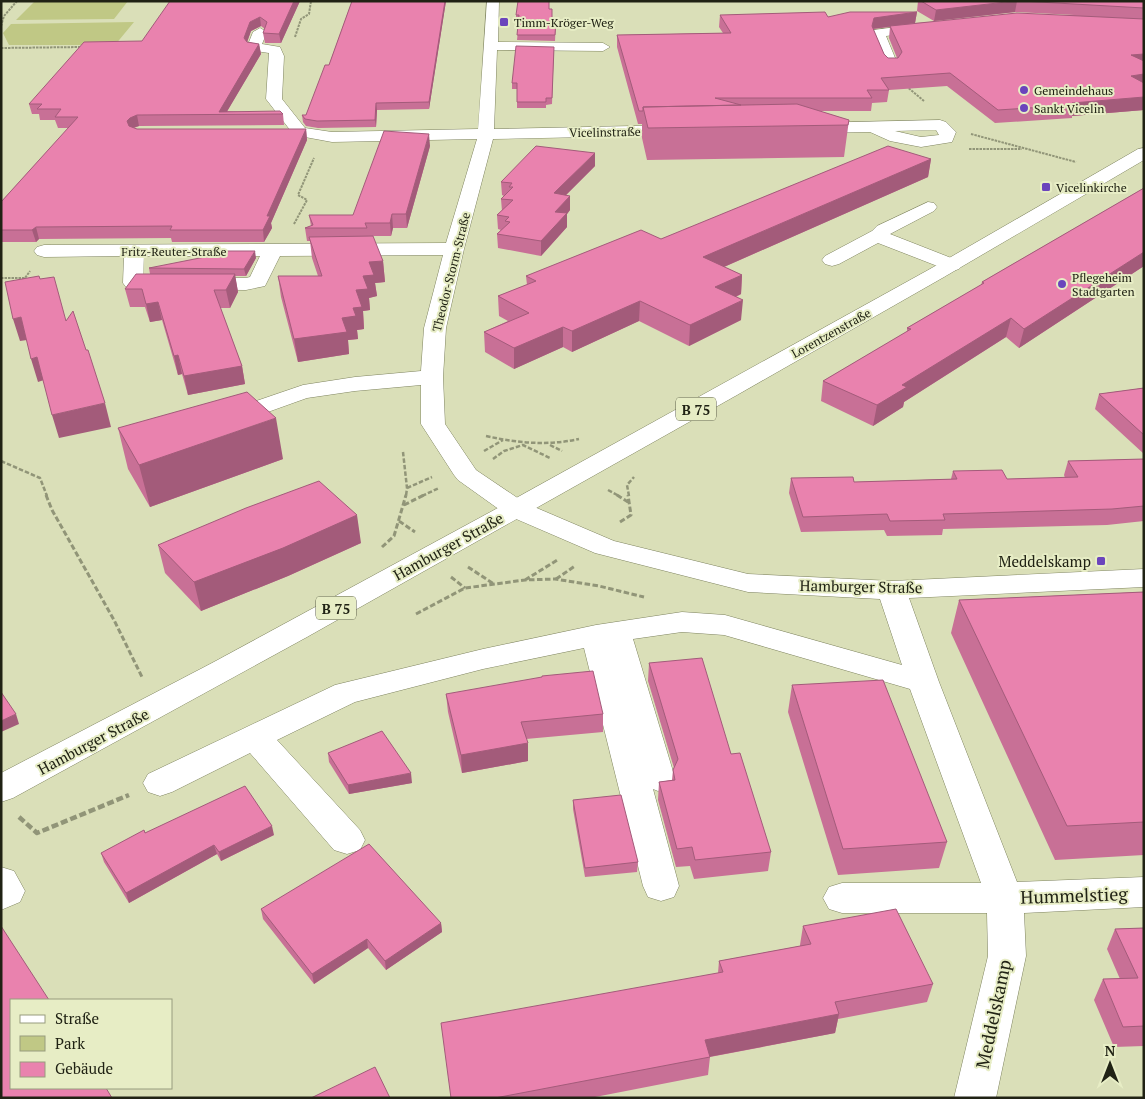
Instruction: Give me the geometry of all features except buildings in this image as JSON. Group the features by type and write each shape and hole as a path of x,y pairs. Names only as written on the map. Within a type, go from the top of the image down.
{"street":[{"name":"Theodor-Storm-Straße","path":"493,1 486,134 435,328 432,377 433,424 466,475 516,509"},
{"path":"891,65 879,33 936,26"},
{"path":"260,32 254,47 275,50 277,56 274,99 300,132"},
{"path":"490,46 603,47"},
{"path":"794,128 874,127 941,132"},
{"name":"Vicelinstraße","path":"486,134 695,130"},
{"path":"280,132 300,132 323,136 486,134"},
{"name":"Lorentzenstraße","path":"516,509 952,265 1144,153"},
{"path":"832,260 928,207"},
{"path":"879,235 888,241 952,265"},
{"name":"Fritz-Reuter-Straße","path":"44,251 276,252 454,250"},
{"path":"134,251 133,283 246,284 258,282 276,252"},
{"path":"211,424 303,392 355,384 432,377"},
{"name":"Hamburger Straße","path":"8,801 157,707 516,509 604,547 748,583 892,590 1144,578"},
{"name":"Meddelskamp","path":"892,590 924,682 1005,898 1007,956 975,1098"},
{"path":"160,783 346,693 483,659 606,634 682,622 725,625 924,682"},
{"path":"606,634 658,778"},
{"path":"606,634 661,886"},
{"path":"255,737 347,840"},
{"path":"1,882 7,891 1,894"},
{"name":"Hummelstieg","path":"842,898 1005,898 1144,892"}],"path":[{"path":"1,26 4,16 17,1"},
{"path":"275,50 292,45 301,19 309,14 311,1"},
{"path":"1,48 86,47"},
{"path":"891,65 909,89 924,101 941,132 956,147 972,150 1028,149"},
{"path":"941,132 1028,149 1080,163"},
{"path":"276,252 300,212 306,206 308,200 298,195 323,136"},
{"path":"486,436 523,445 550,444 578,439 584,436"},
{"path":"380,548 394,536 404,505 406,488 403,452"},
{"path":"1,462 40,478 52,510 114,620 157,707"},
{"path":"627,485 632,524"},
{"path":"628,502 631,515"},
{"path":"8,801 37,833 160,783"}],"green space":[{"path":"35,1 128,1 114,19 16,20"},
{"path":"134,22 115,45 9,45 3,33 11,24"}],"place":[{"name":"Timm-Kröger-Weg","path":"504,22"},
{"name":"Gemeindehaus","path":"1024,90"},
{"name":"Sankt Vicelin","path":"1024,108"},
{"name":"Vicelinkirche","path":"1046,187"},
{"name":"Pflegeheim Stadtgarten","path":"1062,284"},
{"name":"Meddelskamp","path":"1101,561"}]}
